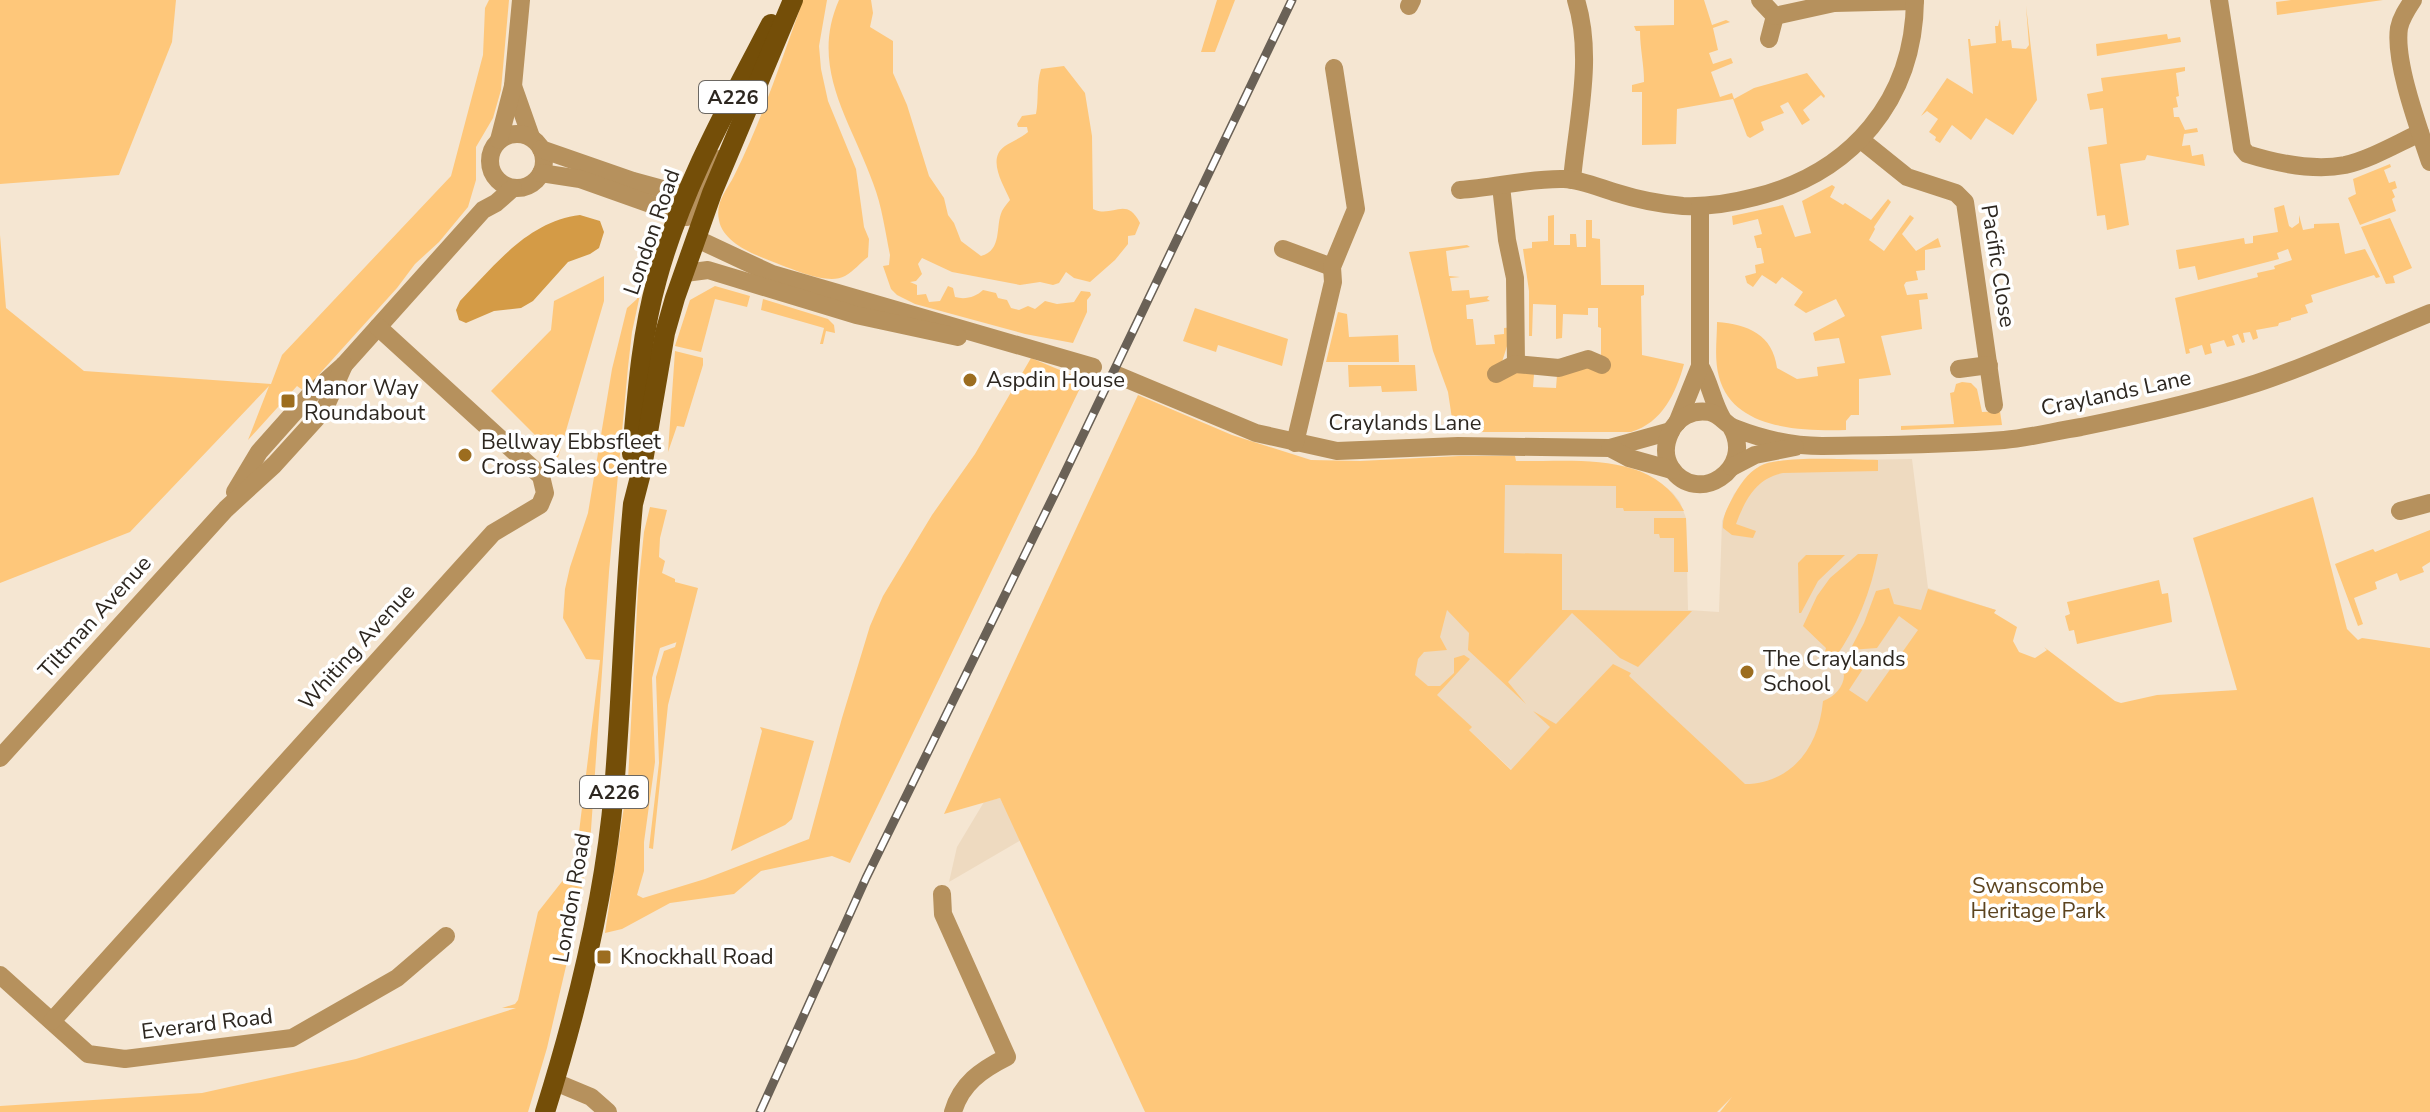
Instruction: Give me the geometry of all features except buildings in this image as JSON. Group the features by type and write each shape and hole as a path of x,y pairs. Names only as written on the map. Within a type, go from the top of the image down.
{"main road":[{"name":"London Road","path":"633,498 641,473 665,333 697,239 697,203 720,123 783,0"},
{"name":"London Road","path":"545,1112 578,997 605,859 614,792 633,498 630,470 639,379 657,279 680,215 697,203 733,139 793,0"},
{"path":"657,279 671,271 685,236 697,239"}],"street":[{"path":"513,86 544,158 541,173 528,186 513,188 495,177 490,155 499,140 513,86 521,0"},
{"path":"1572,180 1584,51 1576,0"},
{"path":"1760,0 1775,16"},
{"path":"2219,0 2242,148 2247,154 2304,165 2334,166 2362,159 2420,133"},
{"path":"2413,0 2402,18 2399,36 2404,73 2430,162"},
{"path":"1460,190 1572,180 1647,201 1700,206 1748,199 1787,188 1826,168 1861,140 1889,103 1902,75 1913,35 1915,1 1834,3 1775,16"},
{"path":"1769,39 1775,16"},
{"path":"1295,443 1333,282 1332,267 1356,209 1334,68"},
{"path":"499,140 514,134 631,181 697,203"},
{"name":"Pacific Close","path":"1861,140 1914,181 1956,193 1965,202 1994,405"},
{"path":"541,173 580,179 680,215"},
{"name":"Tiltman Avenue","path":"483,210 495,177"},
{"path":"1501,186 1515,278 1516,364"},
{"name":"Tiltman Avenue","path":"0,758 226,509 274,465 324,410 344,365 483,210 513,188"},
{"path":"1672,470 1666,452 1700,366 1700,206"},
{"path":"697,239 762,270 1093,367"},
{"path":"1283,249 1332,267"},
{"path":"685,273 708,270 856,315 990,344 1009,344"},
{"path":"791,279 808,293 856,306 856,315"},
{"name":"Craylands Lane","path":"1610,448 1629,458 1706,484 1720,480 1732,467 1751,457 1798,446 2004,440 2143,415 2272,378 2430,313"},
{"name":"Whiting Avenue","path":"52,1021 493,533 540,505 545,493 541,476 378,327"},
{"path":"1496,374 1516,364 1559,368 1588,359 1602,365"},
{"path":"1959,369 1989,365"},
{"path":"1700,366 1738,446 1732,467"},
{"name":"Craylands Lane","path":"1117,375 1256,433 1330,450 1355,452 1458,446 1610,448 1674,427 1685,416 1697,412 1711,413 1726,423 1798,446"},
{"path":"2400,511 2430,503"},
{"path":"942,894 943,914 1007,1057 971,1079 953,1112"},
{"name":"Everard Road","path":"0,975 88,1054 125,1059 292,1038 397,978 446,936"},
{"path":"555,1082 583,1092 608,1112"}],"shaded area":[{"path":"580,215 600,221 604,232 599,248 568,262 533,301 521,308 494,311 466,323 459,320 456,310 460,301 513,247 544,226"},
{"name":"The Craylands School","path":"1912,459 1928,588 1996,610 1889,718 1629,880 1386,652 1440,637 1441,474 1650,478 1672,492 1686,518 1688,610 1719,612 1722,521 1734,494 1754,470 1767,463 1782,461"},
{"path":"1000,798 1021,840 949,882 957,847 984,802"}],"green space":[{"path":"0,0 176,0 172,42 119,175 0,184"},
{"path":"489,0 509,0 501,90 493,118 476,147 476,180 468,207 439,242 415,264 304,391 297,386 248,440 269,386 130,532 0,583 0,235 6,308 84,371 271,384 282,355 451,176 483,55 485,8"},
{"path":"803,0 827,0 819,46 821,69 828,101 856,169 864,227 869,239 868,257 848,274 830,279 796,271 735,243 722,229 718,214 720,202 754,133"},
{"path":"839,0 871,0 873,13 870,27 893,41 893,73 907,105 929,176 944,198 948,215 961,241 981,256 993,249 1002,211 1010,200 998,172 997,158 1005,146 1028,132 1027,127 1018,127 1017,124 1022,116 1036,114 1041,69 1064,66 1085,93 1092,136 1093,209 1129,210 1140,223 1135,235 1128,236 1128,244 1115,260 1090,282 1074,278 1066,272 1059,283 1053,285 1040,282 1020,285 952,272 922,258 918,264 922,274 916,281 910,282 917,285 917,295 926,294 929,302 940,301 948,286 959,298 970,297 983,290 996,293 998,298 1007,300 1011,308 1019,310 1028,306 1035,309 1045,301 1057,304 1074,302 1081,291 1090,292 1087,312 1073,343 1025,334 915,304 891,289 883,266 889,265 890,255 879,201 836,94 831,71 831,25"},
{"path":"1217,0 1235,0 1215,52 1201,52"},
{"path":"1674,0 1704,0 1712,25 1726,20 1730,22 1713,28 1718,50 1709,53 1713,64 1731,58 1733,63 1711,72 1720,97 1732,93 1734,99 1754,88 1807,73 1825,96 1821,95 1803,110 1810,120 1802,125 1788,102 1780,106 1784,113 1761,122 1764,130 1750,138 1733,99 1677,109 1676,144 1642,145 1642,92 1632,92 1632,85 1644,82 1644,75 1640,31 1636,31 1634,26 1674,25"},
{"path":"2383,0 2277,15 2276,2"},
{"path":"2026,6 2037,100 2013,135 1986,118 1971,140 1952,125 1940,143 1935,140 1936,137 1929,132 1938,119 1927,111 1921,116 1947,78 1973,94 1968,39 1971,46 1996,43 1995,26 1998,26 2000,19 2002,41 2011,40 2012,48 2026,49 2029,45"},
{"path":"2167,34 2168,39 2180,37 2181,42 2097,56 2096,44"},
{"path":"2185,67 2185,71 2176,73 2179,96 2176,97 2178,107 2173,108 2174,117 2179,117 2185,130 2197,128 2198,132 2184,134 2182,146 2190,145 2192,156 2203,154 2205,166 2147,155 2145,160 2120,164 2129,225 2107,230 2105,215 2097,216 2088,147 2107,144 2103,108 2090,110 2087,94 2103,91 2101,78"},
{"path":"2390,164 2391,167 2384,170 2389,183 2395,181 2397,188 2392,190 2395,197 2392,199 2396,211 2360,225 2348,198 2356,194 2353,179"},
{"path":"1832,185 1835,187 1830,197 1871,220 1888,199 1891,202 1869,240 1884,251 1910,215 1914,218 1902,234 1916,251 1938,238 1941,247 1925,250 1925,270 1916,271 1918,280 1904,285 1907,295 1927,293 1928,299 1919,300 1922,329 1881,336 1891,375 1859,379 1859,415 1851,415 1846,421 1846,430 1810,430 1771,424 1739,408 1727,395 1717,370 1717,322 1739,325 1757,333 1770,347 1777,368 1797,379 1818,376 1817,367 1845,363 1839,338 1815,341 1813,333 1845,316 1836,299 1806,313 1794,305 1803,292 1782,277 1776,284 1762,275 1753,287 1747,283 1745,276 1756,273 1755,265 1764,263 1754,236 1762,234 1758,219 1733,225 1732,216 1783,205 1795,237 1811,233 1802,201"},
{"path":"2284,205 2292,228 2299,223 2299,215 2303,230 2314,228 2314,224 2339,223 2345,254 2365,249 2380,277 2374,275 2311,295 2313,302 2305,305 2308,313 2278,326 2256,330 2258,338 2253,340 2250,332 2243,333 2245,342 2242,343 2238,334 2232,336 2235,345 2227,347 2224,340 2210,344 2212,353 2205,355 2202,345 2189,349 2190,353 2186,354 2175,298 2258,277 2257,273 2275,269 2274,266 2292,260 2288,249 2277,253 2279,259 2198,280 2195,266 2179,269 2176,250 2244,238 2245,244 2253,243 2253,236 2278,232 2274,208"},
{"path":"1554,215 1554,245 1570,245 1570,234 1576,234 1577,247 1586,247 1586,220 1592,220 1592,238 1600,239 1601,285 1644,285 1644,295 1641,296 1642,355 1684,364 1677,386 1666,406 1651,422 1631,432 1454,432 1448,392 1433,351 1409,252 1470,247 1446,251 1449,276 1460,277 1450,278 1452,291 1469,290 1470,298 1489,296 1487,299 1490,301 1466,305 1467,319 1473,319 1476,345 1495,344 1494,335 1504,334 1504,328 1513,327 1502,362 1513,372 1534,374 1533,387 1556,388 1557,375 1601,356 1601,328 1598,327 1598,308 1588,308 1588,315 1563,314 1562,338 1556,339 1556,305 1533,304 1532,336 1529,336 1529,291 1523,249 1532,248 1532,242 1548,241 1548,216"},
{"path":"2390,218 2412,268 2393,276 2395,283 2386,284 2361,227"},
{"path":"647,239 650,248 632,332 628,367 609,572 590,844 570,949 547,1048 528,1112 0,1112 0,1106 202,1093 356,1059 516,1008 502,1008 518,1000 538,912 575,865 600,660 586,659 563,618 565,589 588,513 612,369 627,308 637,299"},
{"path":"604,276 604,301 558,458 491,391 551,330 554,301"},
{"path":"715,286 750,296 747,307 715,299 701,352 675,346 690,300"},
{"path":"763,299 828,319 834,325 835,333 826,331 823,344 820,344 824,328 761,310"},
{"path":"1195,308 1288,339 1282,366 1218,345 1216,352 1183,341"},
{"path":"1338,312 1347,314 1349,337 1398,335 1399,362 1326,362"},
{"path":"675,351 703,358 703,365 684,427 677,426 668,452"},
{"path":"1031,358 1084,380 850,863 832,856 761,871 734,894 670,903 622,929 605,933 628,780 638,590 650,507 667,510 660,538 659,557 665,561 662,573 675,579 675,582 698,588 668,705 653,849 649,848 659,763 656,677 664,651 675,647 676,642 660,648 652,678 655,762 644,842 644,871 637,895 643,898 705,879 809,839 870,626 883,596 932,515 975,454"},
{"path":"1348,365 1415,365 1417,391 1382,392 1381,386 1349,387"},
{"path":"1971,383 1977,389 1982,412 2000,411 2002,425 1901,430 1901,426 1954,424 1950,393 1954,392 1956,384"},
{"name":"Swanscombe Heritage Park","path":"1138,395 1232,435 1311,460 1515,456 1516,461 1586,461 1633,469 1671,491 1684,511 1624,511 1623,508 1616,508 1616,486 1505,485 1504,553 1562,554 1562,610 1692,611 1638,667 1620,658 1572,613 1508,682 1526,704 1468,650 1469,633 1447,610 1440,637 1447,650 1424,652 1418,659 1415,675 1428,686 1440,686 1454,673 1454,658 1464,655 1470,659 1437,695 1472,727 1469,730 1511,770 1550,727 1533,711 1556,724 1613,664 1631,673 1629,676 1745,784 1777,777 1790,769 1809,747 1816,733 1823,701 1842,684 1844,675 1839,667 1847,655 1874,652 1849,690 1867,702 1918,630 1899,616 1877,648 1850,650 1876,591 1889,588 1894,604 1921,610 1928,589 1996,610 1994,613 2017,627 2013,641 2019,652 2035,658 2047,650 2044,647 2121,703 2157,695 2237,690 2193,538 2313,497 2347,629 2358,640 2362,638 2430,648 2430,1112 1720,1112 1732,1097 1717,1112 1145,1112 1000,798 944,814"},
{"path":"1800,459 1878,460 1878,471 1783,473 1774,476 1753,491 1736,524 1756,531 1753,538 1732,535 1723,528 1725,513 1738,489 1747,476 1760,466"},
{"path":"1654,518 1686,518 1688,572 1674,572 1674,538 1660,538 1659,534 1654,534"},
{"path":"2430,530 2430,562 2422,567 2424,572 2400,581 2397,573 2375,582 2377,589 2354,598 2363,624 2358,626 2335,564"},
{"path":"1858,554 1878,554 1867,595 1850,634 1835,658 1824,655 1826,648 1803,626 1817,596 1830,578"},
{"path":"1806,555 1845,555 1818,581 1799,613 1798,563"},
{"path":"2159,580 2162,594 2168,593 2172,622 2077,644 2074,630 2069,631 2065,616 2070,614 2067,602"},
{"path":"760,727 814,741 792,819 731,851 762,731"}],"railway":[{"path":"760,1112 866,878 1292,0"}],"place":[{"name":"Aspdin House","path":"970,380"},
{"name":"Manor Way Roundabout","path":"288,401"},
{"name":"Bellway Ebbsfleet Cross Sales Centre","path":"465,455"},
{"name":"The Craylands School","path":"1747,672"},
{"name":"Knockhall Road","path":"604,957"}]}
